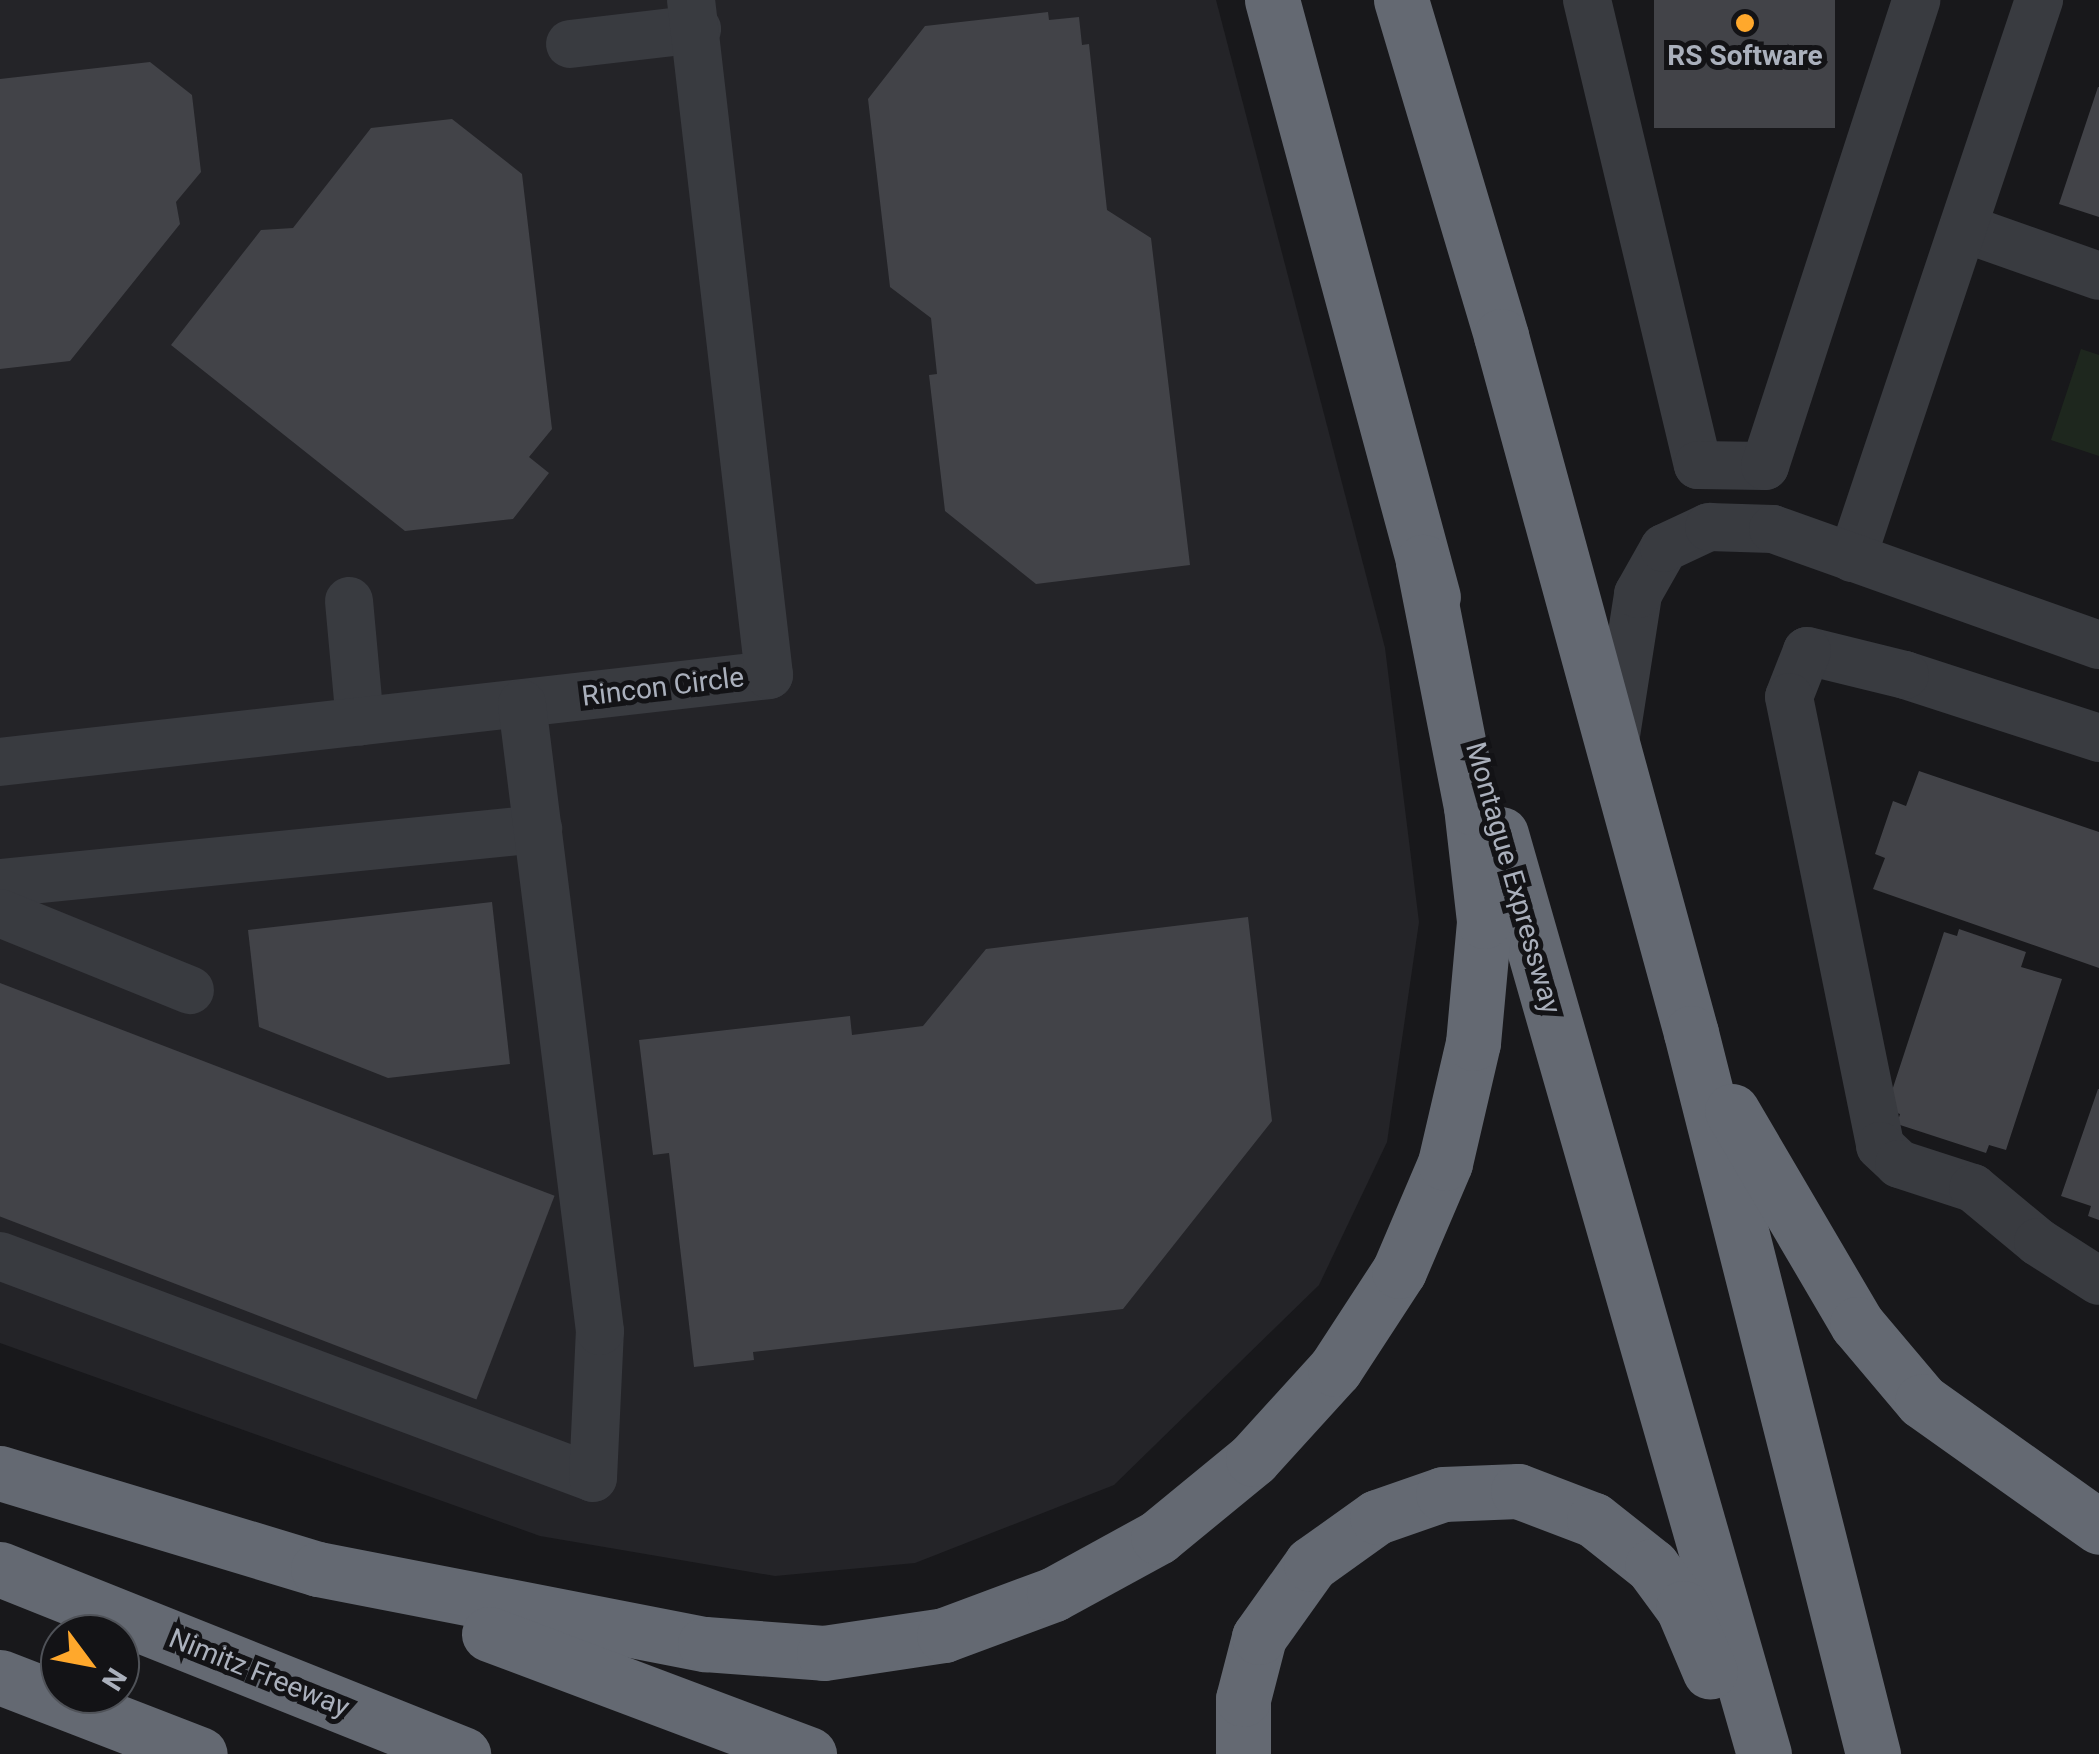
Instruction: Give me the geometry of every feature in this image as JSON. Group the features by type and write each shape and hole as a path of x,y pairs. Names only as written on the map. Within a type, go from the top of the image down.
{"highway":[{"name":"Montague Expressway","path":"1272,0 1423,562 1764,1754"},
{"path":"1401,0 1501,336 1612,756 1691,1033 1873,1754"},
{"path":"318,1569 705,1644 824,1653 944,1635 1054,1594 1158,1537 1254,1459 1335,1369 1399,1272 1445,1163 1474,1043 1484,921 1471,807 1423,562"},
{"path":"1691,1033 1806,1246 1857,1324 1922,1401 2099,1527"},
{"path":"0,1473 318,1569 810,1754"},
{"path":"1243,1754 1243,1700 1259,1637 1310,1564 1394,1511 1443,1494 1518,1491 1594,1520 1652,1566 1684,1608 1741,1754"},
{"name":"Nimitz Freeway","path":"0,1569 463,1754"},
{"path":"0,1676 200,1754"}],"street":[{"path":"1587,0 1698,465 1736,466 1765,466 1916,0"},
{"path":"1852,558 2039,0"},
{"path":"570,44 694,15"},
{"name":"Rincon Circle","path":"0,762 770,675 694,15"},
{"path":"1963,228 2099,276"},
{"path":"1726,528 1736,466"},
{"path":"1612,756 1638,594 1664,548 1726,528 1772,529 2099,645"},
{"path":"350,602 360,722"},
{"path":"2099,738 1905,675 1807,651 1789,697 1880,1146 1899,1164 1974,1188 2099,1281"},
{"path":"0,1256 593,1478 600,1331 522,704"},
{"path":"0,883 538,830"},
{"path":"0,913 190,990"}],"shaded area":[{"path":"0,0 1216,0 1385,648 1419,922 1387,1142 1319,1285 1114,1485 915,1563 775,1576 540,1536 0,1343"},
{"path":"2081,349 2099,355 2099,456 2051,440"}],"building":[{"path":"1654,0 1835,0 1835,128 1654,128"},
{"path":"1048,12 1049,20 1079,17 1082,45 1089,44 1107,210 1151,238 1190,565 1036,584 945,511 929,375 937,374 931,318 890,287 868,99 925,26"},
{"path":"150,62 192,95 201,172 176,202 180,224 70,361 0,369 0,79"},
{"path":"2099,87 2099,217 2059,204"},
{"path":"452,119 522,174 552,429 529,457 549,473 513,519 405,531 171,345 261,230 293,228 371,128"},
{"path":"1919,771 2099,832 2099,968 1873,889 1885,858 1875,854 1893,801 1906,806"},
{"path":"492,902 510,1064 388,1078 259,1027 248,930"},
{"path":"1248,917 1272,1121 1123,1309 753,1352 754,1360 694,1367 669,1153 653,1155 639,1040 850,1016 852,1035 923,1026 986,949"},
{"path":"1959,929 2026,952 2021,967 2062,979 2006,1150 1989,1145 1986,1153 1897,1124 1900,1114 1886,1109 1944,932 1957,936"},
{"path":"0,983 555,1196 476,1399 0,1217"},
{"path":"2098,1089 2099,1220 2088,1216 2091,1206 2061,1196"}],"place":[{"name":"RS Software","path":"1745,23"}]}
